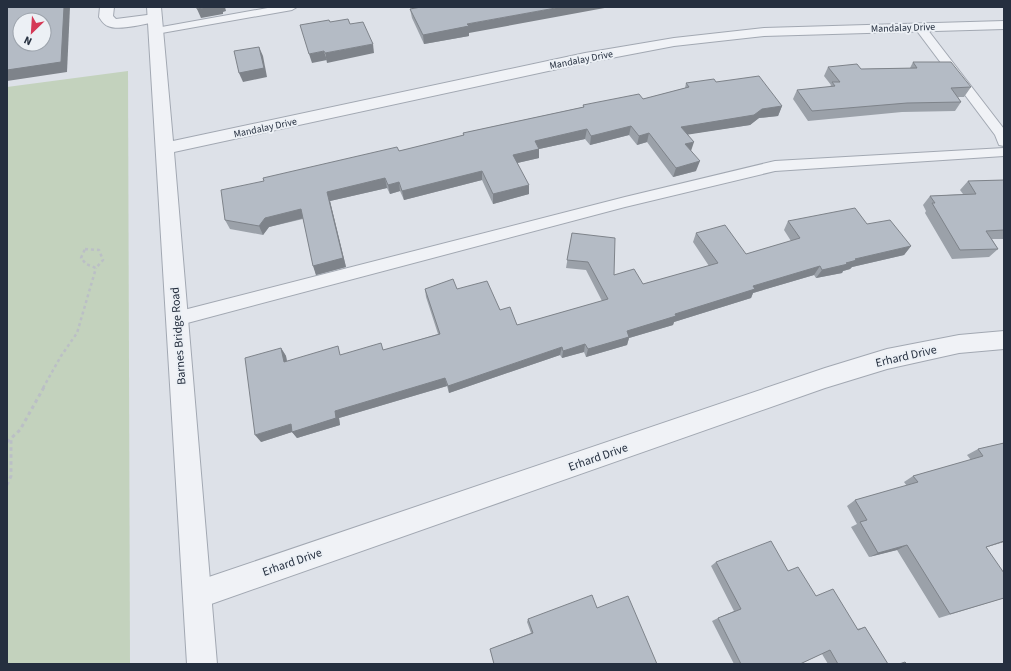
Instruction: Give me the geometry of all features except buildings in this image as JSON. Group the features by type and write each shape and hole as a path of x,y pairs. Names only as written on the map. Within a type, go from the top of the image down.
{"street":[{"path":"107,7 106,17 112,23 124,24 155,19"},
{"name":"Barnes Bridge Road","path":"155,19 166,148 176,319 202,664"},
{"name":"Mandalay Drive","path":"166,148 585,58 674,42 764,32 1004,26"},
{"name":"Erhard Drive","path":"197,595 832,376 887,359 959,344 1004,340"}],"lane":[{"path":"155,19 292,7"},
{"path":"920,27 1002,134 1004,142"},
{"path":"176,319 625,202 775,166 1004,152"}],"path":[{"path":"7,442 20,430 61,356 77,333 96,268 103,260 99,250 85,249 81,258 86,264 96,268"},
{"path":"7,485 11,476 11,438"}],"green space":[{"path":"128,71 130,664 7,664 7,87"}]}
